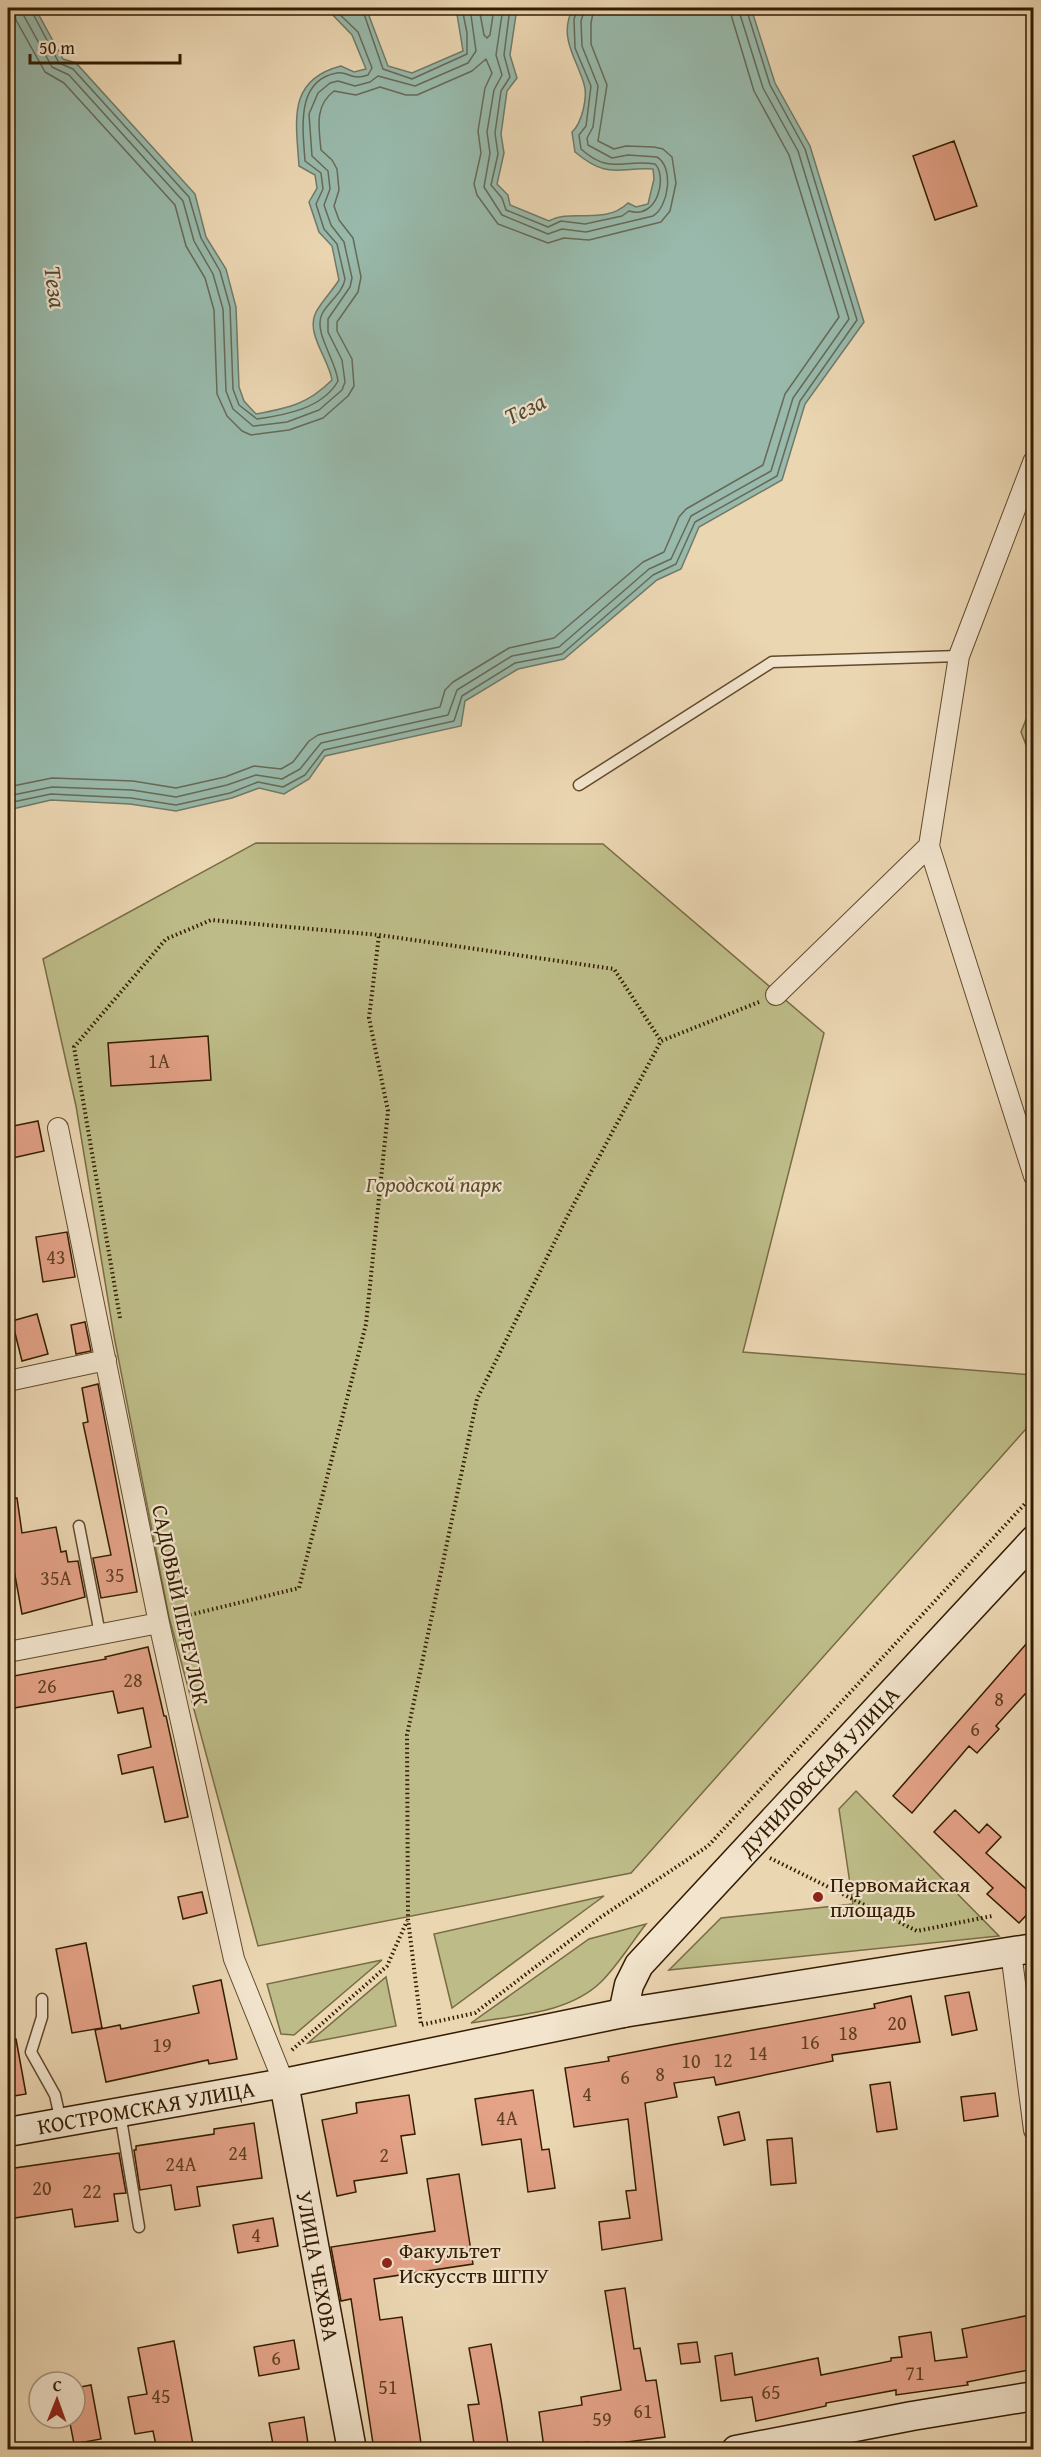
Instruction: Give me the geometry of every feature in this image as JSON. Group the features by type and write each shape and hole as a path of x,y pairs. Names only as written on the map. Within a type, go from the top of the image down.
{"main road":[{"name":"ДУНИЛОВСКАЯ УЛИЦА","path":"623,2013 629,1985 639,1965 1034,1540"},
{"path":"284,2083 623,2013 1022,1950"},
{"name":"КОСТРОМСКАЯ УЛИЦА","path":"8,2133 284,2083"},
{"name":"УЛИЦА ЧЕХОВА","path":"284,2083 352,2450"},
{"path":"736,2450 912,2416 1034,2396"}],"street":[{"path":"1034,460 959,656 928,846 1034,1176"},
{"path":"776,995 928,846"},
{"name":"САДОВЫЙ ПЕРЕУЛОК","path":"58,1128 159,1623 234,1959 284,2083"},
{"path":"8,1381 106,1360"},
{"path":"8,1652 159,1623"},
{"path":"1022,1950 1034,2130"}],"lane":[{"path":"579,785 772,662 959,656"},
{"path":"79,1526 100,1634"},
{"path":"42,1999 42,2017 31,2052 55,2095 61,2123"},
{"path":"120,2112 139,2227"}],"path":[{"path":"120,1318 74,1047 166,939 211,920 379,935 614,969 661,1041"},
{"path":"159,1623 299,1588 366,1324 388,1112 369,1018 379,935"},
{"path":"776,995 661,1041 567,1217 477,1400 407,1735 408,1919 421,2025 475,2013 601,1917 708,1846 1034,1494"},
{"path":"725,1828 748,1847 916,1931 992,1916"},
{"path":"292,2050 387,1966 408,1919"}],"green space":[{"path":"1033,702 1033,763 1021,732"},
{"name":"Городской парк","path":"256,843 603,844 824,1033 743,1352 1033,1375 1033,1421 631,1873 258,1946 169,1617 114,1336 76,1106 43,959"},
{"path":"856,1791 999,1936 669,1970 721,1918 853,1904 839,1809"},
{"path":"604,1896 452,2008 434,1934"},
{"path":"646,1924 619,1961 588,1993 557,2007 471,2023 589,1939"},
{"path":"382,1960 294,2035 281,2034 267,1984"},
{"path":"386,1977 396,2026 308,2043"}],"water":[{"name":"Теза","path":"8,8 35,8 63,59 76,63 195,194 206,237 226,269 236,307 239,387 244,401 256,414 278,410 306,400 332,380 315,337 313,320 318,308 339,280 332,246 319,232 309,202 317,188 315,175 299,166 297,118 303,92 311,81 324,72 341,66 354,72 366,69 352,35 326,8 366,8 388,66 412,73 463,51 456,8 517,8 510,55 517,78 507,91 501,134 504,153 497,184 508,195 510,205 549,221 558,217 609,214 628,203 636,207 648,204 654,179 653,169 605,169 587,161 575,152 572,132 576,128 585,103 585,89 568,38 567,28 573,8 751,8 775,83 810,146 864,322 805,404 782,480 699,527 681,569 657,580 564,659 518,669 465,701 461,726 325,756 309,779 284,794 259,788 232,798 176,811 130,804 51,800 8,810"}],"building":[{"path":"954,141 977,206 935,220 913,156"},
{"path":"208,1036 211,1080 111,1086 108,1043"},
{"path":"38,1121 44,1151 8,1159 8,1127"},
{"path":"67,1232 75,1277 43,1282 36,1237"},
{"path":"37,1314 48,1354 22,1361 12,1321"},
{"path":"85,1322 91,1351 76,1354 71,1325"},
{"path":"98,1384 137,1592 101,1598 93,1558 111,1555 83,1423 88,1422 82,1388"},
{"path":"8,1498 17,1498 22,1533 56,1527 61,1552 66,1551 68,1562 78,1561 85,1597 22,1614 8,1537"},
{"path":"1034,1635 1034,1701 1025,1694 996,1726 999,1729 977,1753 969,1746 912,1813 893,1796"},
{"path":"148,1647 188,1817 165,1822 153,1767 122,1774 118,1755 151,1747 143,1708 118,1713 113,1691 8,1709 8,1677 106,1659 105,1657"},
{"path":"955,1810 979,1833 987,1824 1001,1837 986,1853 1034,1896 1034,1907 1019,1923 987,1894 993,1888 934,1832"},
{"path":"202,1892 207,1913 183,1919 178,1897"},
{"path":"86,1943 102,2028 72,2033 56,1949"},
{"path":"221,1980 237,2059 209,2064 208,2060 106,2082 95,2030 120,2025 121,2029 199,2013 193,1986"},
{"path":"969,1992 977,2030 952,2035 945,1996"},
{"path":"911,1996 920,2042 832,2055 833,2061 716,2085 714,2077 674,2083 677,2097 645,2103 662,2240 602,2250 599,2222 630,2218 626,2191 636,2190 628,2119 574,2127 565,2068 609,2061 608,2057 875,2008 874,2004"},
{"path":"16,2039 26,2094 8,2097 8,2040"},
{"path":"890,2082 897,2129 877,2132 870,2085"},
{"path":"533,2090 542,2150 549,2149 555,2188 528,2192 521,2139 482,2145 475,2099"},
{"path":"995,2093 998,2116 964,2121 961,2097"},
{"path":"409,2095 415,2134 401,2136 407,2173 354,2181 356,2192 337,2196 322,2120 357,2113 356,2103"},
{"path":"739,2112 745,2140 724,2145 718,2117"},
{"path":"254,2123 262,2178 197,2187 200,2206 175,2210 171,2185 140,2190 134,2150 136,2146 214,2134 214,2129"},
{"path":"792,2138 796,2183 771,2185 767,2140"},
{"path":"119,2153 126,2193 114,2194 118,2221 75,2227 72,2209 8,2219 8,2169"},
{"path":"459,2174 473,2264 374,2279 380,2320 402,2317 422,2450 374,2450 351,2299 341,2301 331,2247 435,2231 427,2179"},
{"path":"273,2218 278,2246 238,2253 233,2225"},
{"path":"625,2288 634,2349 640,2348 646,2381 656,2380 665,2437 589,2447 588,2442 544,2448 539,2412 582,2405 581,2397 621,2390 605,2291"},
{"path":"1030,2315 1034,2336 1034,2369 967,2382 968,2385 896,2395 896,2390 826,2403 826,2406 756,2421 752,2397 721,2401 715,2356 732,2353 735,2375 818,2358 821,2375 902,2357 899,2337 931,2332 935,2361 967,2357 962,2329"},
{"path":"294,2340 299,2369 259,2376 254,2347"},
{"path":"174,2341 194,2450 157,2450 153,2431 135,2434 128,2397 147,2394 138,2348"},
{"path":"697,2342 700,2362 681,2364 678,2344"},
{"path":"491,2344 509,2450 475,2450 468,2405 479,2404 469,2348"},
{"path":"91,2385 101,2439 74,2444 71,2430 87,2430 87,2386"},
{"path":"304,2417 309,2450 274,2450 269,2423"}],"place":[{"name":"Первомайская площадь","path":"818,1897"},
{"name":"Факультет Искусств ШГПУ","path":"387,2263"}]}
